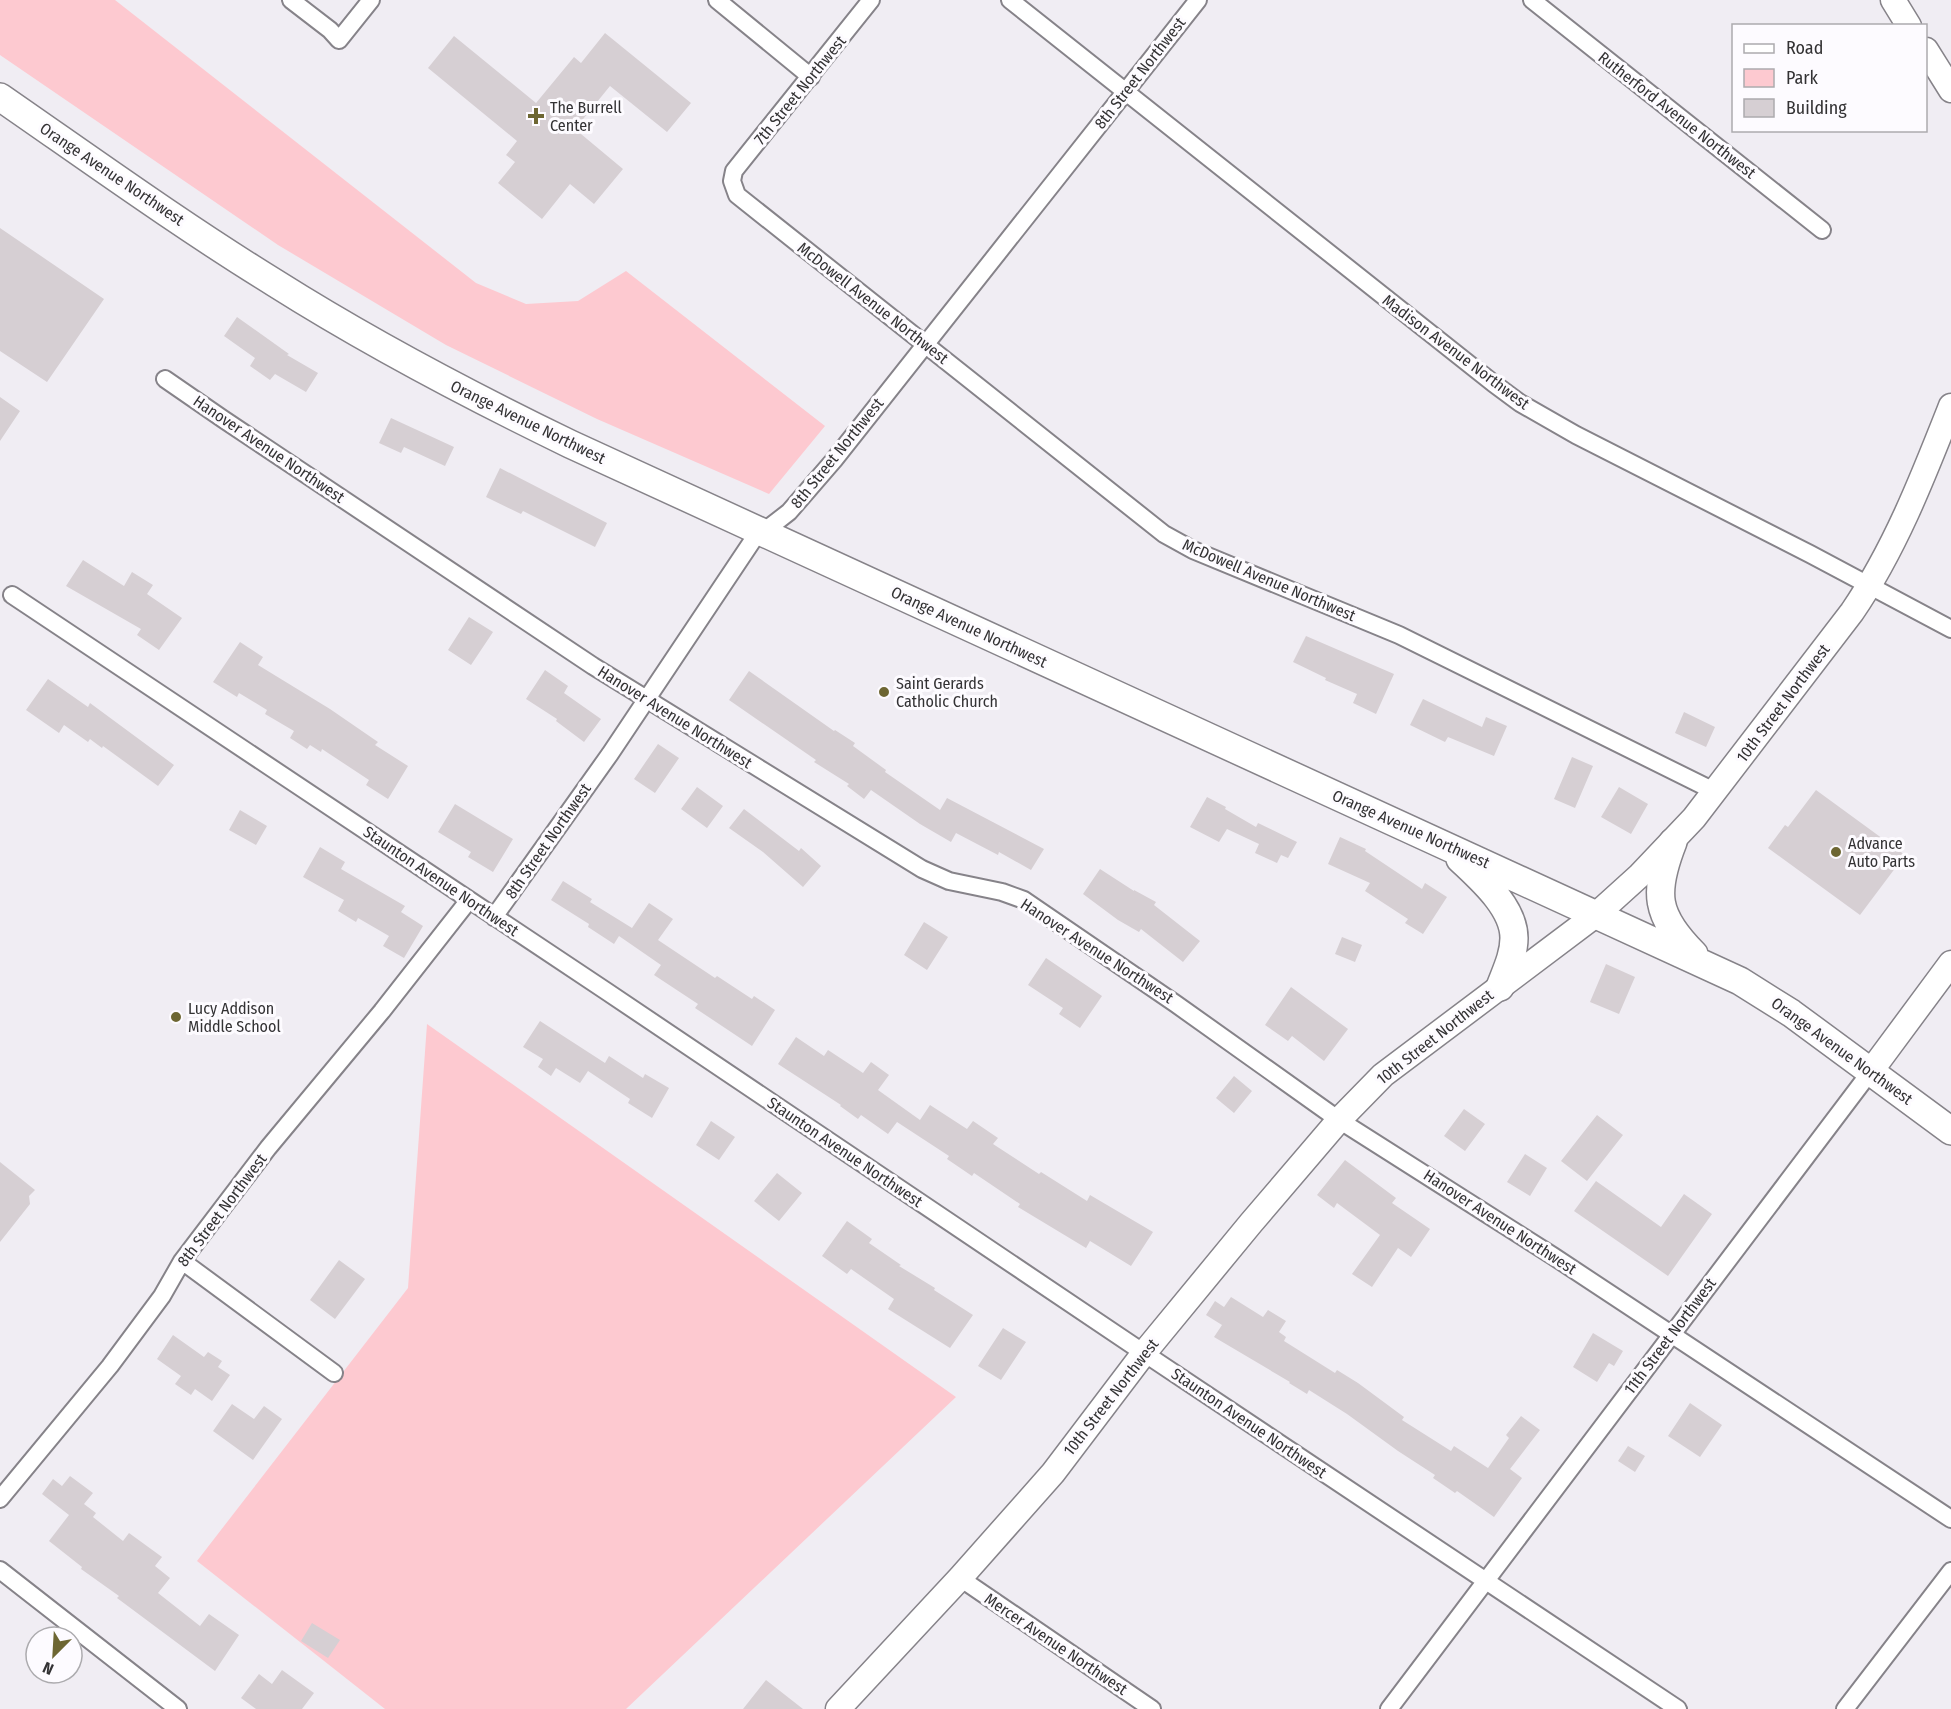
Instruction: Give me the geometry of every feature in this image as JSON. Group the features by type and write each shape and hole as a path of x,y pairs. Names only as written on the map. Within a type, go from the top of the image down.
{"main road":[{"path":"1893,0 1908,24"},
{"path":"1927,52 1951,90"},
{"name":"Orange Avenue Northwest","path":"0,97 275,284 462,391 570,444 1740,981 1791,1012 1951,1131"},
{"name":"10th Street Northwest","path":"838,1709 960,1578 1053,1473 1144,1353 1339,1120 1383,1075 1597,914 1673,842 1716,792 1852,612 1869,586 1908,510 1951,406"},
{"path":"1673,842 1662,870 1660,892 1663,913 1675,935 1701,962"},
{"path":"1444,844 1488,886 1507,911 1514,936 1511,959 1500,987"},
{"name":"11th Street Northwest","path":"1871,1071 1951,963"}],"street":[{"path":"291,0 330,30 339,40 371,0"},
{"path":"717,0 811,77"},
{"name":"7th Street Northwest","path":"732,181 734,171 871,0"},
{"name":"Madison Avenue Northwest","path":"1010,0 1520,403 1576,435 1810,554 1951,629"},
{"name":"8th Street Northwest","path":"494,917 647,700 753,540 789,512 834,460 1198,0"},
{"name":"Rutherford Avenue Northwest","path":"1532,0 1822,230"},
{"name":"McDowell Avenue Northwest","path":"732,181 737,195 1155,526 1184,545 1399,635 1716,792"},
{"name":"Hanover Avenue Northwest","path":"165,379 647,700 922,869 950,881 1002,892 1024,900 1339,1120 1672,1333 1951,1519"},
{"name":"Staunton Avenue Northwest","path":"12,595 1678,1709"},
{"name":"8th Street Northwest","path":"0,1499 110,1366 157,1302 182,1261 268,1148 382,1011 468,900"},
{"name":"11th Street Northwest","path":"1389,1709 1871,1071"},
{"path":"182,1261 334,1373"},
{"path":"0,1570 178,1709"},
{"path":"1845,1709 1951,1571"},
{"name":"Mercer Avenue Northwest","path":"960,1578 1152,1709"}],"green space":[{"path":"0,0 115,0 476,283 526,304 578,301 626,271 825,426 769,494 597,419 446,345 278,245 0,55"},
{"path":"427,1024 956,1397 626,1709 385,1709 197,1561 408,1288"}],"building":[{"name":"The Burrell Center","path":"605,33 691,103 667,132 610,86 575,129 623,169 594,204 570,184 542,219 498,183 515,162 506,155 517,141 428,68 454,36 536,103 574,57 581,63"},
{"path":"0,228 104,299 47,382 0,351"},
{"path":"237,317 289,354 287,355 318,373 306,392 275,374 270,380 250,366 255,358 224,336"},
{"path":"0,397 20,411 0,441"},
{"path":"391,418 454,447 445,466 404,447 401,453 379,443"},
{"path":"500,468 607,523 595,547 523,511 521,514 486,497"},
{"path":"83,560 124,586 132,572 153,585 147,594 182,618 159,650 137,635 141,629 66,586"},
{"path":"469,617 493,632 471,665 448,650"},
{"path":"1306,636 1394,674 1376,714 1353,703 1357,694 1293,662"},
{"path":"240,642 263,657 258,665 330,709 378,742 375,745 408,766 388,799 366,785 369,780 322,749 321,752 310,745 307,749 290,738 294,731 265,714 267,710 239,693 237,697 213,682"},
{"path":"545,670 568,686 564,693 601,719 584,742 556,721 557,719 526,699"},
{"path":"749,671 834,731 855,743 853,746 886,770 885,772 940,810 947,798 1044,849 1031,870 999,852 998,855 956,833 951,842 920,824 871,790 864,799 847,786 849,784 814,762 816,760 729,700"},
{"path":"48,679 88,707 90,703 174,765 158,786 103,746 102,748 90,739 88,742 64,725 59,733 26,710"},
{"path":"1423,699 1482,727 1486,717 1507,726 1494,756 1448,737 1445,742 1410,725"},
{"path":"1684,712 1715,727 1706,747 1675,733"},
{"path":"658,744 679,758 655,793 634,779"},
{"path":"1572,757 1593,766 1575,808 1554,799"},
{"path":"697,787 723,806 707,828 681,809"},
{"path":"1619,787 1648,804 1631,834 1601,817"},
{"name":"Advance Auto Parts","path":"1816,790 1905,855 1860,915 1768,848 1785,825 1788,827"},
{"path":"1207,797 1256,827 1258,823 1297,842 1288,858 1281,855 1277,863 1255,853 1259,844 1227,829 1219,842 1190,827"},
{"path":"455,804 513,839 493,872 468,857 471,852 438,832"},
{"path":"744,809 799,851 801,848 821,866 803,887 763,852 729,828"},
{"path":"240,810 267,826 256,845 229,830"},
{"path":"1340,837 1366,849 1365,851 1422,889 1425,883 1447,897 1423,934 1405,923 1408,919 1365,891 1370,883 1328,864"},
{"path":"320,847 345,862 341,869 405,906 401,912 423,926 404,958 383,946 389,936 358,918 356,922 338,911 344,900 303,877"},
{"path":"1100,869 1156,902 1154,905 1200,941 1183,962 1141,929 1139,932 1118,920 1083,894"},
{"path":"563,881 592,899 590,902 632,928 649,903 673,919 658,940 715,978 717,976 752,999 754,996 775,1010 752,1046 695,1008 698,1004 654,975 661,965 619,936 614,944 588,927 589,924 551,900"},
{"path":"924,922 948,937 927,970 904,955"},
{"path":"1342,937 1362,945 1355,962 1335,954"},
{"path":"1046,958 1102,996 1080,1028 1059,1014 1063,1008 1028,985"},
{"path":"1606,964 1635,977 1619,1014 1590,1002"},
{"path":"1291,987 1348,1029 1324,1061 1292,1036 1288,1041 1265,1025"},
{"path":"540,1021 605,1063 609,1056 643,1078 645,1074 669,1088 652,1118 628,1103 630,1099 588,1071 580,1083 556,1068 551,1076 538,1067 543,1059 523,1047"},
{"path":"796,1037 824,1056 828,1050 863,1073 871,1062 889,1075 878,1090 920,1120 930,1105 967,1129 973,1121 998,1138 993,1144 1039,1174 1041,1172 1087,1201 1090,1195 1153,1232 1131,1266 1090,1241 1086,1248 1018,1207 1020,1204 974,1173 972,1176 947,1159 949,1156 897,1122 888,1134 861,1115 858,1119 841,1105 778,1064"},
{"path":"1234,1076 1252,1091 1234,1113 1216,1098"},
{"path":"1464,1109 1485,1124 1465,1151 1444,1136"},
{"path":"1597,1115 1623,1135 1587,1181 1561,1161"},
{"path":"711,1121 735,1137 719,1160 696,1145"},
{"path":"1525,1154 1547,1168 1530,1196 1507,1182"},
{"path":"1345,1160 1396,1198 1392,1203 1430,1229 1411,1257 1398,1248 1372,1287 1352,1274 1380,1235 1337,1203 1334,1208 1317,1195"},
{"path":"0,1162 35,1190 29,1196 30,1204 0,1242"},
{"path":"777,1173 802,1193 779,1221 754,1201"},
{"path":"1596,1181 1661,1227 1684,1194 1712,1214 1668,1276 1574,1211"},
{"path":"847,1221 872,1239 869,1243 901,1265 899,1266 973,1315 950,1348 888,1309 894,1299 851,1269 847,1274 822,1256"},
{"path":"339,1260 365,1279 335,1319 310,1300"},
{"path":"1231,1297 1263,1317 1268,1310 1286,1321 1279,1332 1286,1337 1284,1341 1335,1373 1337,1370 1358,1383 1404,1417 1402,1420 1451,1451 1454,1446 1488,1468 1509,1438 1506,1435 1521,1416 1540,1430 1510,1469 1522,1478 1494,1517 1457,1491 1455,1493 1433,1478 1435,1475 1347,1414 1309,1390 1307,1394 1214,1337 1222,1325 1206,1315 1215,1301 1224,1307"},
{"path":"1003,1328 1026,1342 1001,1380 978,1366"},
{"path":"1593,1333 1623,1351 1614,1366 1609,1363 1597,1382 1573,1367"},
{"path":"173,1335 204,1357 208,1352 222,1361 218,1367 230,1375 212,1401 195,1389 191,1395 175,1384 181,1376 157,1359"},
{"path":"1690,1403 1722,1425 1700,1457 1668,1436"},
{"path":"232,1404 254,1419 264,1406 282,1419 253,1460 213,1431"},
{"path":"1628,1446 1645,1456 1635,1472 1618,1461"},
{"path":"70,1476 93,1493 84,1504 96,1513 93,1517 123,1541 129,1533 162,1557 155,1566 170,1578 158,1593 200,1626 209,1614 239,1635 215,1671 117,1598 119,1596 81,1569 82,1567 49,1541 69,1515 42,1494 53,1479 62,1486"},
{"path":"312,1623 340,1640 328,1658 301,1641"},
{"path":"282,1670 314,1693 302,1709 256,1709 241,1698 259,1674 272,1684"},
{"path":"766,1680 803,1709 743,1709"}],"place":[{"name":"The Burrell Center","path":"536,116"},
{"name":"Saint Gerards Catholic Church","path":"884,692"},
{"name":"Advance Auto Parts","path":"1836,852"},
{"name":"Lucy Addison Middle School","path":"176,1017"}]}
